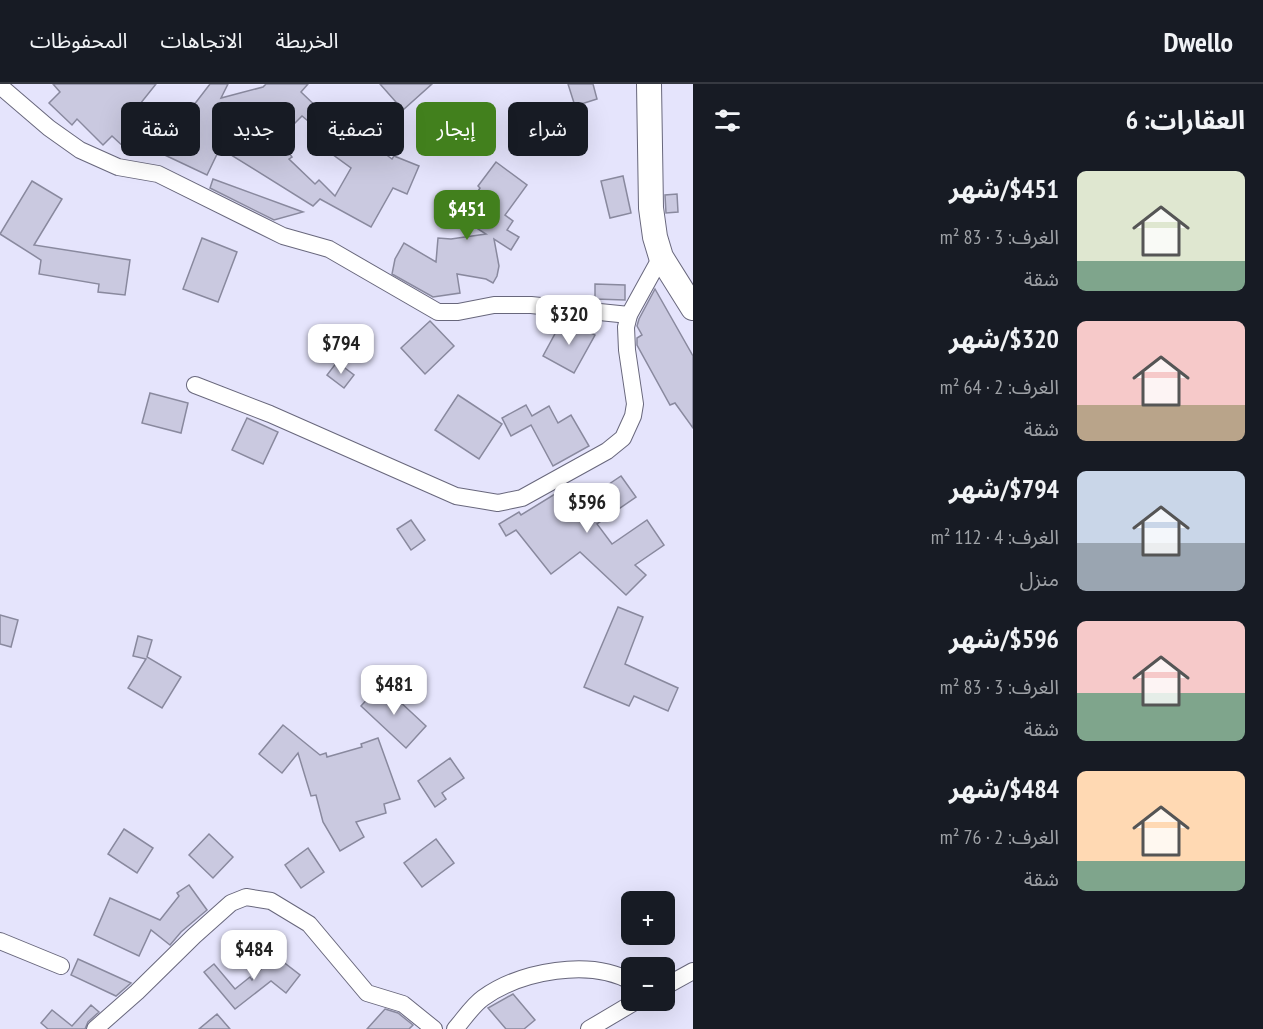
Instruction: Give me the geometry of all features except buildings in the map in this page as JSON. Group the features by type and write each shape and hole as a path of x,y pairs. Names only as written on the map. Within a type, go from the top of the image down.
{"street":[{"path":"649,84 651,208 661,257 693,308"},
{"path":"0,86 49,128 80,150 118,167 158,174 283,236 329,249 438,312 458,312 494,305 531,305 629,315"},
{"path":"195,385 270,414 456,496 507,503 522,498 607,451 623,438 631,422 634,404 626,339 629,315 661,257"},
{"path":"95,1029 137,992 201,929 231,903 246,897 271,901 309,924 367,993 403,1004 434,1029"},
{"path":"0,941 61,966"},
{"path":"455,1029 481,999 516,979 566,970 595,969 621,976"},
{"path":"675,981 693,971"},
{"path":"589,1029 621,1010"}]}
